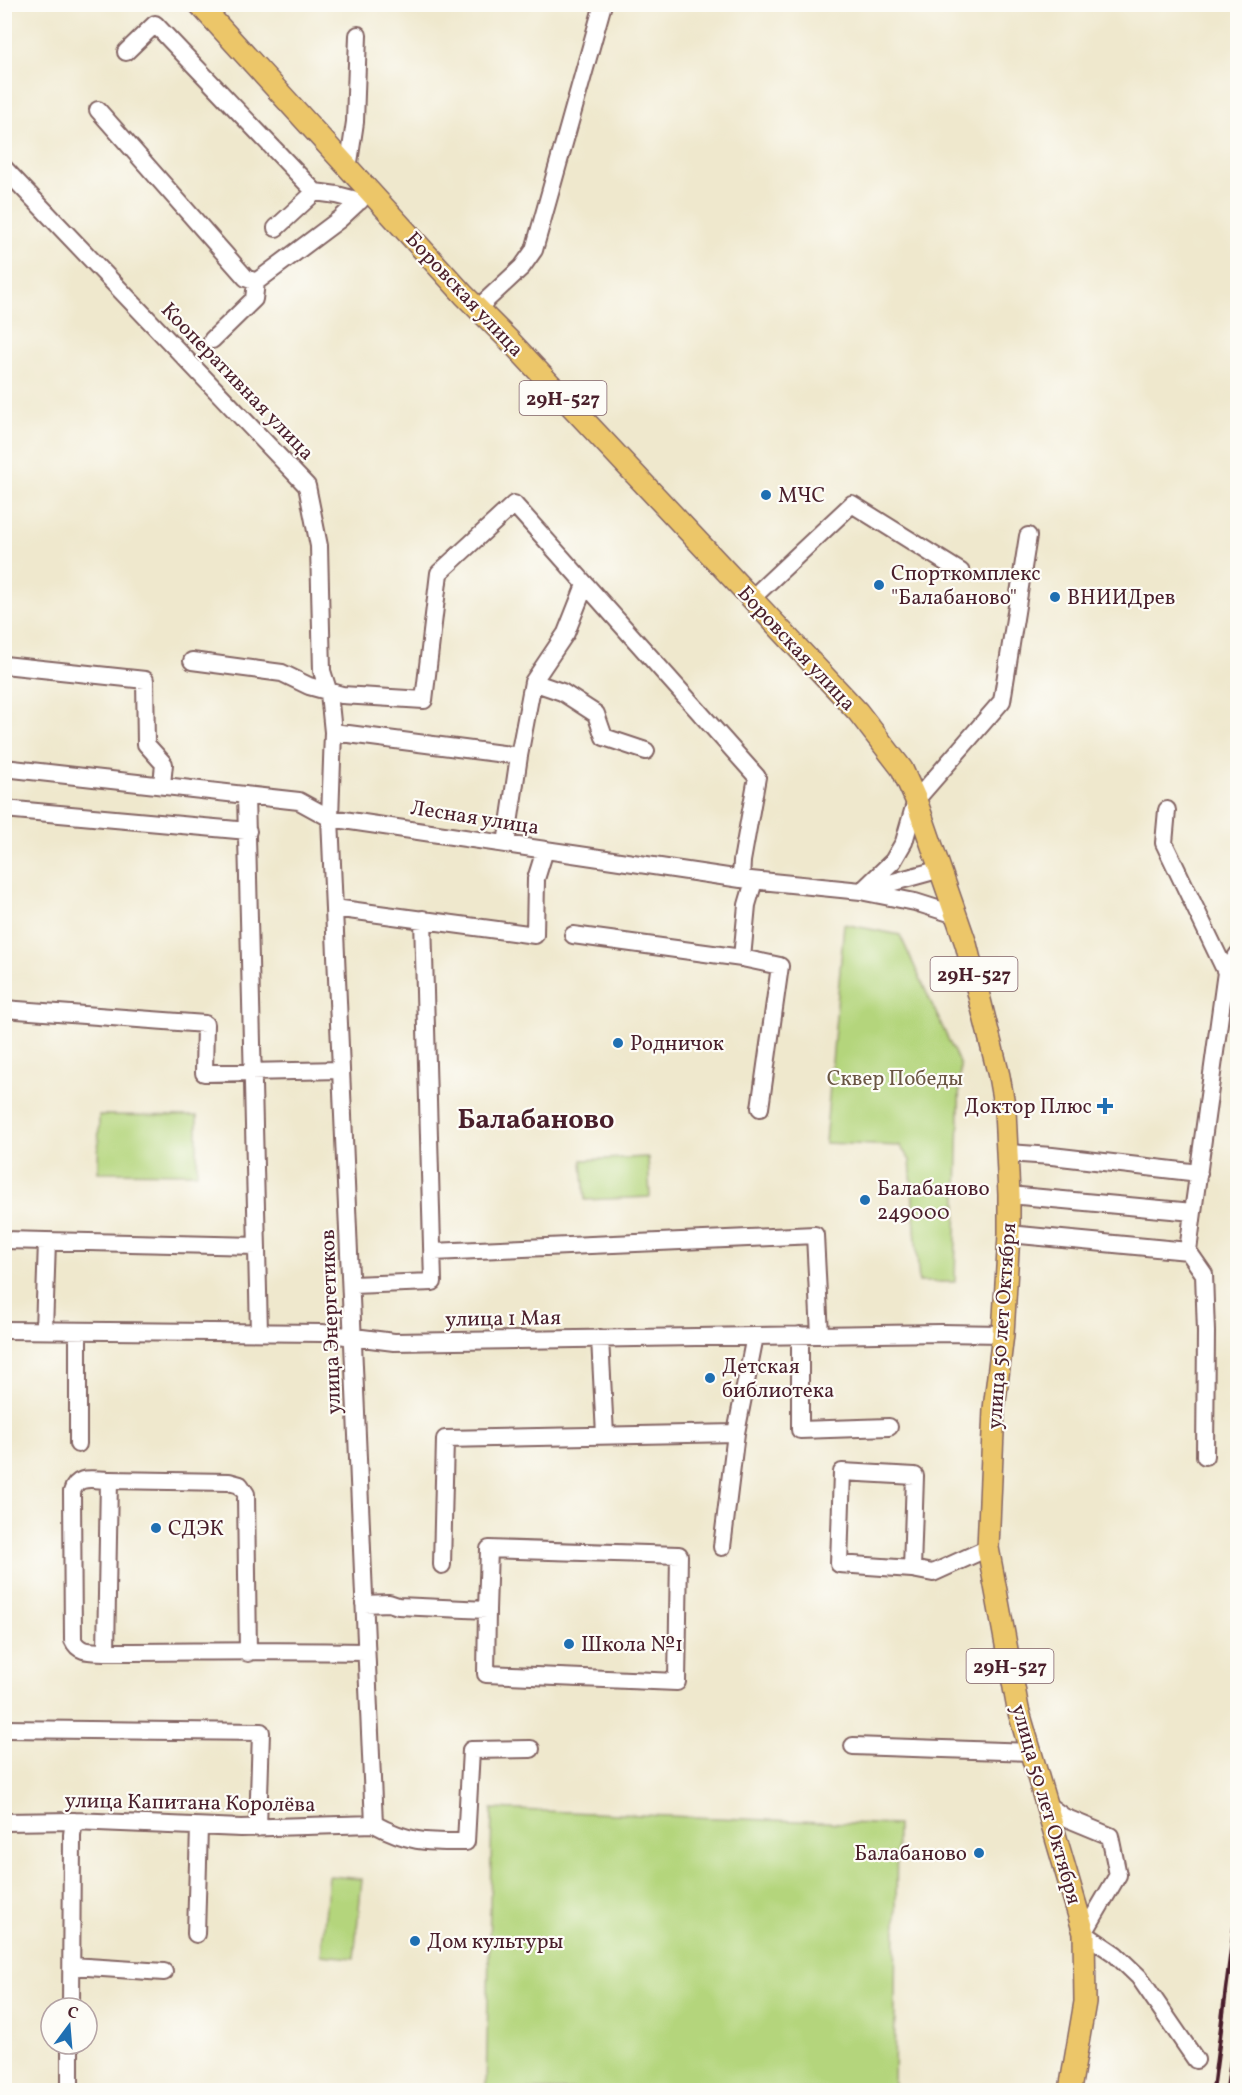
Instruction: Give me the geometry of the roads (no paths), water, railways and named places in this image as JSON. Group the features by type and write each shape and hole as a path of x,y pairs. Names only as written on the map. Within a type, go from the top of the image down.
{"main road":[{"name":"Боровская улица","path":"199,4 348,170 364,197 478,308 858,712 902,769 916,800"},
{"name":"29Н-527","path":"916,800 966,944 999,1076 1005,1110 1009,1195"},
{"name":"улица 50 лет Октября","path":"1009,1195 1003,1334 993,1409 988,1548 1018,1709 1084,1933 1085,2002 1070,2091"}],"street":[{"path":"478,308 522,267 534,250 603,4"},
{"path":"126,52 156,24 315,192 364,197"},
{"path":"348,170 355,122 358,35"},
{"path":"98,110 246,278 256,282"},
{"name":"Кооперативная улица","path":"4,168 307,486 319,546 322,671 329,693 333,732 330,818"},
{"path":"276,228 315,192"},
{"path":"212,340 254,299 256,282 340,219 364,197"},
{"path":"192,661 282,673 329,693 424,700 439,573 514,504 757,777 742,861 748,880 742,958"},
{"path":"751,599 852,504 961,572"},
{"path":"861,891 893,861 904,842 916,800 1002,701 1028,536"},
{"path":"506,844 533,682 566,633 585,585"},
{"path":"4,665 145,680 146,744 164,764 162,784"},
{"path":"533,682 562,692 596,714 604,737 646,751"},
{"path":"333,732 519,756"},
{"name":"Лесная улица","path":"4,768 299,801 330,818 748,880 861,891 941,869"},
{"path":"246,795 259,1332"},
{"path":"4,809 248,831"},
{"path":"1167,810 1164,843 1226,972"},
{"name":"улица Энергетиков","path":"330,818 374,1824"},
{"path":"334,908 535,935 536,879 545,850"},
{"path":"861,891 915,902 956,915"},
{"path":"351,1285 433,1282 423,920"},
{"path":"573,935 742,958 780,966 760,1108"},
{"path":"1205,1456 1204,1274 1188,1251 1226,972 1238,954"},
{"path":"4,1009 205,1024 204,1073 341,1070"},
{"path":"1007,1154 1052,1156 1198,1173"},
{"path":"1009,1195 1193,1212"},
{"path":"1009,1234 1188,1251"},
{"path":"433,1252 815,1235 820,1335"},
{"path":"4,1240 257,1246"},
{"path":"44,1330 47,1242"},
{"name":"улица 1 Мая","path":"4,1330 322,1333 394,1342 940,1333 1003,1334"},
{"path":"78,1330 78,1444"},
{"path":"800,1335 800,1430 889,1427"},
{"path":"722,1547 736,1433 755,1336"},
{"path":"600,1338 605,1435"},
{"path":"442,1565 445,1439 736,1433"},
{"path":"912,1569 915,1476 842,1472 839,1564 912,1569 933,1573 988,1548"},
{"path":"248,1653 246,1494 240,1485 229,1482 79,1480 72,1492 73,1640 75,1647 81,1651 248,1653 366,1652"},
{"path":"106,1652 109,1480"},
{"path":"489,1549 679,1555 677,1682 486,1674 487,1610 489,1549"},
{"path":"364,1604 389,1603 398,1606 487,1610"},
{"path":"4,1730 261,1732 258,1828"},
{"path":"853,1746 1031,1752"},
{"path":"374,1824 392,1833 423,1842 466,1842 471,1750 531,1749"},
{"path":"1046,1804 1064,1817 1110,1836 1118,1875 1084,1933 1115,1954 1139,1977 1196,2060"},
{"path":"71,1996 74,1821"},
{"name":"улица Капитана Королёва","path":"4,1822 74,1821 258,1828 374,1824"},
{"path":"196,1934 200,1827"},
{"path":"72,1966 164,1972"},
{"path":"70,2056 70,2091"}],"railway":[{"path":"1213,2090 1238,1897"},
{"path":"1227,2090 1238,2012"}],"place":[{"name":"МЧС","path":"766,495"},
{"name":"Спорткомплекс \"Балабаново\"","path":"879,585"},
{"name":"ВНИИДрев","path":"1055,597"},
{"name":"Родничок","path":"618,1043"},
{"name":"Доктор Плюс","path":"1105,1106"},
{"name":"Балабаново 249000","path":"865,1200"},
{"name":"Детская библиотека","path":"710,1378"},
{"name":"СДЭК","path":"156,1528"},
{"name":"Школа №1","path":"569,1644"},
{"name":"Балабаново","path":"979,1853"},
{"name":"Дом культуры","path":"415,1941"}],"district":[{"name":"Балабаново","path":"536,1119"}],"park label":[{"name":"Сквер Победы","path":"895,1078"}]}
